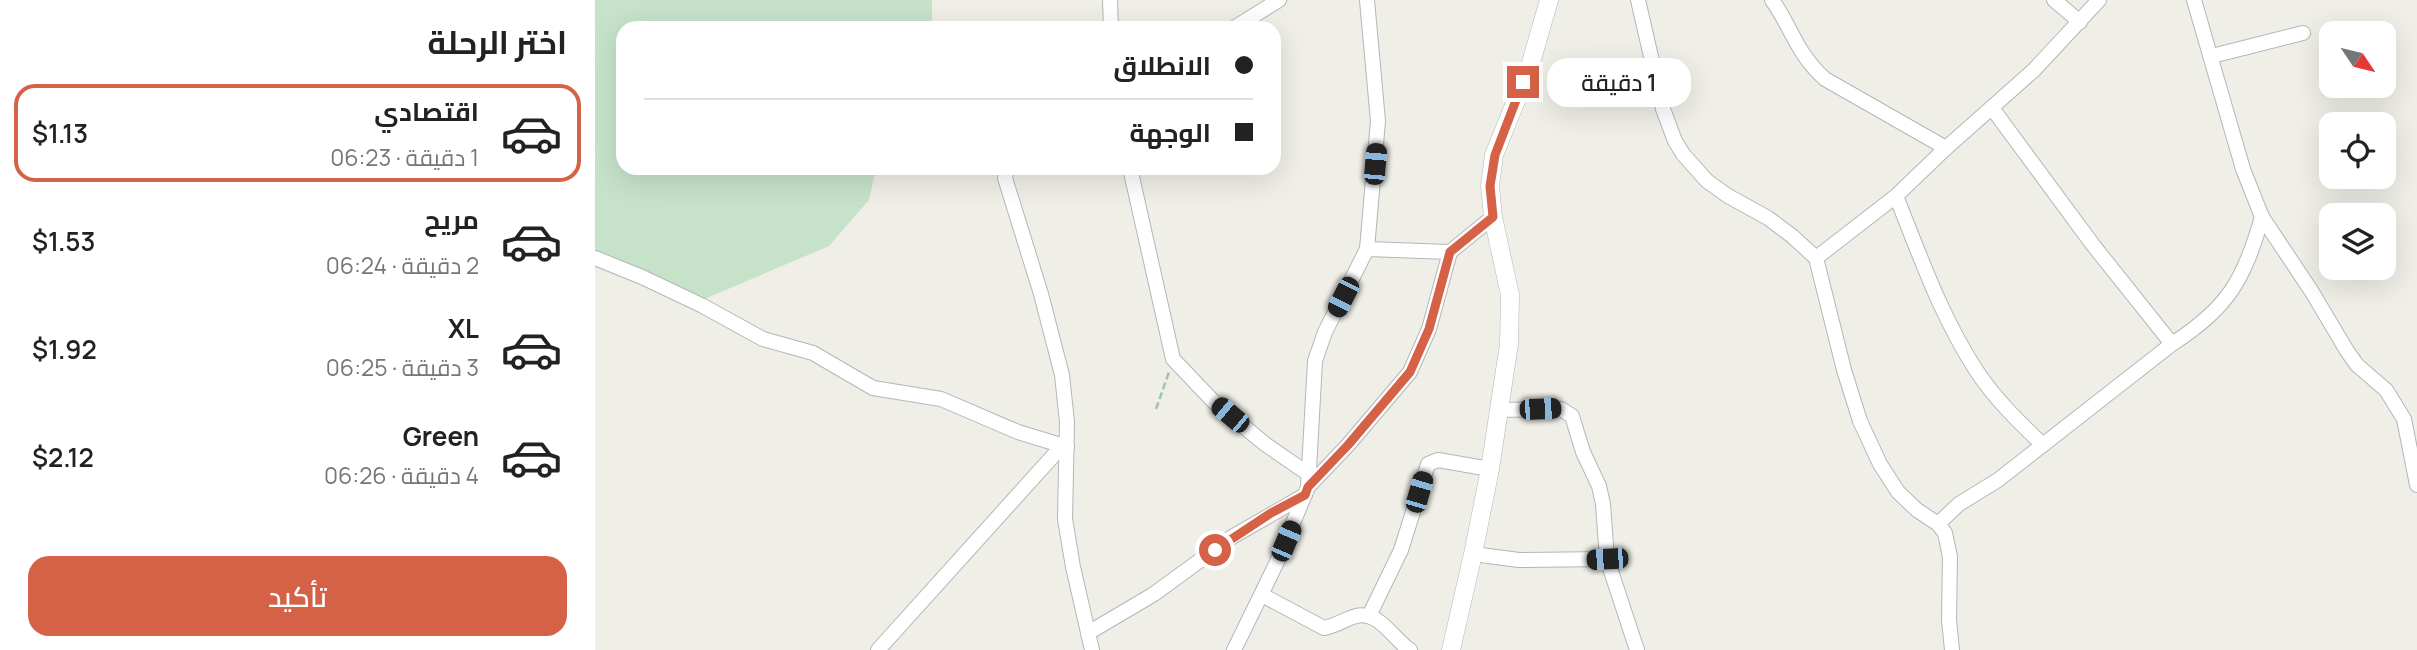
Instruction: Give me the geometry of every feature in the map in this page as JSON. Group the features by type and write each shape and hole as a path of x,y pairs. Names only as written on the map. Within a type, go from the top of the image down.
{"street":[{"path":"1109,0 1110,21"},
{"path":"1245,21 1279,0"},
{"path":"1234,650 1262,594 1308,486 1315,361 1325,332 1367,249 1378,121 1367,0"},
{"path":"1451,650 1490,469 1510,344 1510,295 1493,217 1490,186 1495,155 1530,66 1549,0"},
{"path":"1638,0 1663,109 1679,148 1707,181 1775,223 1816,258 1844,370 1860,421 1880,464 1898,492 1917,510 1938,524 1945,533 1950,557 1949,620 1952,650"},
{"path":"2055,0 2081,22"},
{"path":"1816,258 1896,196 1945,148 2034,70 2099,0"},
{"path":"2194,0 2243,169 2262,218 2312,292 2347,351 2357,365 2386,390 2400,412 2408,428 2409,451 2417,485"},
{"path":"1775,1 1799,49 1810,66 1825,79 1945,148"},
{"path":"2212,56 2303,33"},
{"path":"1992,108 2093,245 2172,344"},
{"path":"1006,175 1055,342 1065,401 1065,519 1092,650"},
{"path":"1132,175 1173,359 1213,401 1265,444 1308,486"},
{"path":"1896,196 1956,338 1979,375 2010,413 2043,445"},
{"path":"1087,633 1154,594 1308,486 1348,445 1410,372 1429,329 1450,252 1493,217"},
{"path":"1938,524 1959,504 1998,480 2172,344 2198,327 2231,292 2243,274 2262,218"},
{"path":"1367,249 1450,252"},
{"path":"595,258 642,276 694,301 763,339 813,353 873,388 941,399 1018,432 1064,446"},
{"path":"1499,411 1561,409 1572,416 1583,452 1598,486 1603,505 1607,559 1637,650"},
{"path":"878,650 1064,446"},
{"path":"1369,617 1401,550 1428,464 1438,460 1490,469"},
{"path":"1473,554 1519,560 1607,559"},
{"path":"1262,594 1324,628 1355,617 1369,617 1411,650"}],"path":[{"path":"1156,410 1173,359"}],"green space":[{"path":"595,0 932,0 932,21 616,21 616,175 874,175 869,200 829,246 695,303 595,256"}],"route":[{"path":"1215,550 1271,513 1305,495 1308,487 1410,372 1429,329 1450,252 1493,217 1490,186 1495,155 1523,82"}]}
